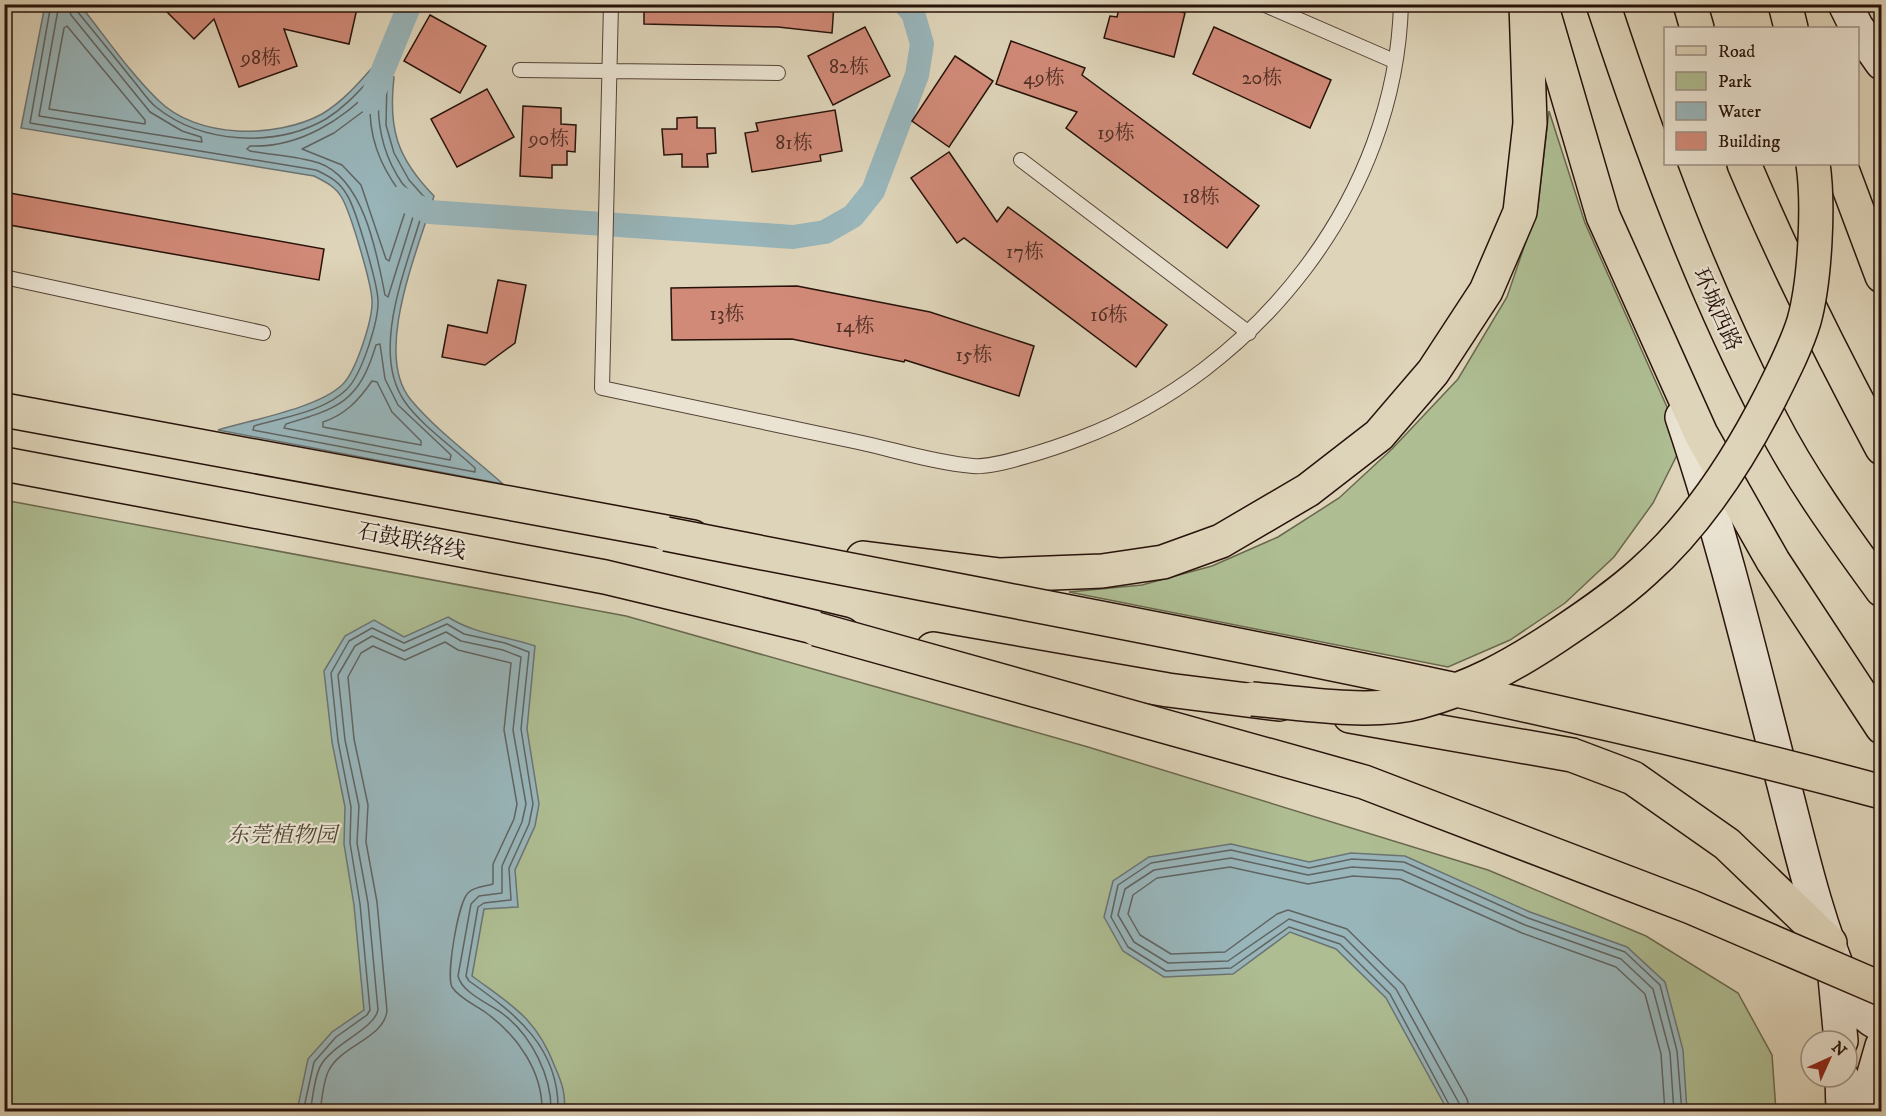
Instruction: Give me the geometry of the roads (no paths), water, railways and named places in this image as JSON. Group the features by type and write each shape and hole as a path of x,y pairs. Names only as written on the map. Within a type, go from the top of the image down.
{"main road":[{"path":"666,534 1000,575 1102,571 1163,562 1221,541 1308,490 1379,435 1433,372 1486,291 1520,212 1530,123 1526,4"},
{"path":"1541,4 1603,216 1701,434 1736,499 1808,618 1877,722"},
{"name":"环城西路","path":"1603,4 1641,119 1720,318 1777,430 1830,519 1881,590"},
{"path":"1690,4 1696,27"},
{"path":"1785,4 1791,27"},
{"path":"1800,4 1806,27"},
{"path":"1845,4 1856,27"},
{"path":"1859,32 1881,63"},
{"path":"1744,165 1773,232 1831,354 1881,448"},
{"path":"816,629 1168,690 1252,699 1375,707 1416,703 1470,687 1530,654 1585,617 1645,571 1690,521 1734,463 1790,358 1804,320 1814,254 1813,165"},
{"path":"1840,165 1881,276"},
{"path":"1654,333 1713,510 1799,841 1830,943 1846,988 1858,1007 1881,1025"},
{"path":"4,410 666,534 1409,679 1636,730 1881,792"},
{"name":"石鼓联络线","path":"4,464 605,577 816,629"},
{"path":"816,629 1364,782 1691,907 1881,989"},
{"path":"1252,699 1561,753 1634,778 1727,844 1830,943 1840,1029"},
{"path":"1863,1112 1881,1046"},
{"path":"1842,1089 1842,1112"}],"lane":[{"path":"611,4 602,388 975,467 1047,451 1116,425 1180,388 1249,333 1290,291 1332,230 1365,164 1388,95 1401,4"},
{"path":"1263,4 1394,61"},
{"path":"520,70 778,73"},
{"path":"1021,160 1249,333"},
{"path":"4,277 263,333"}],"water":[{"path":"45,5 80,5 127,66 158,100 174,113 215,128 260,131 282,128 322,114 355,87 372,68 394,77 393,112 398,142 411,169 434,196 402,300 397,329 396,356 400,380 411,400 421,411 503,484 218,430 301,407 317,400 342,385 353,369 363,345 372,300 364,264 346,206 334,188 314,176 21,128"},
{"path":"448,617 479,631 535,646 527,729 539,804 535,826 515,870 518,907 484,909 472,976 510,1004 540,1036 561,1083 564,1094 564,1111 297,1111 308,1059 332,1032 364,1010 354,905 344,844 345,807 332,742 324,671 345,636 374,620 404,637"},
{"path":"1231,844 1309,862 1351,853 1405,856 1530,912 1627,947 1665,982 1683,1050 1687,1111 1448,1111 1386,998 1336,949 1290,932 1233,974 1164,977 1123,951 1104,917 1113,881 1149,857"}],"waterway":[{"path":"370,102 410,4"},
{"path":"400,198 429,212 793,237 825,232 853,216 873,191 917,75 922,44 913,13 905,4"}],"park label":[{"name":"东莞植物园","path":"282,834"}]}
